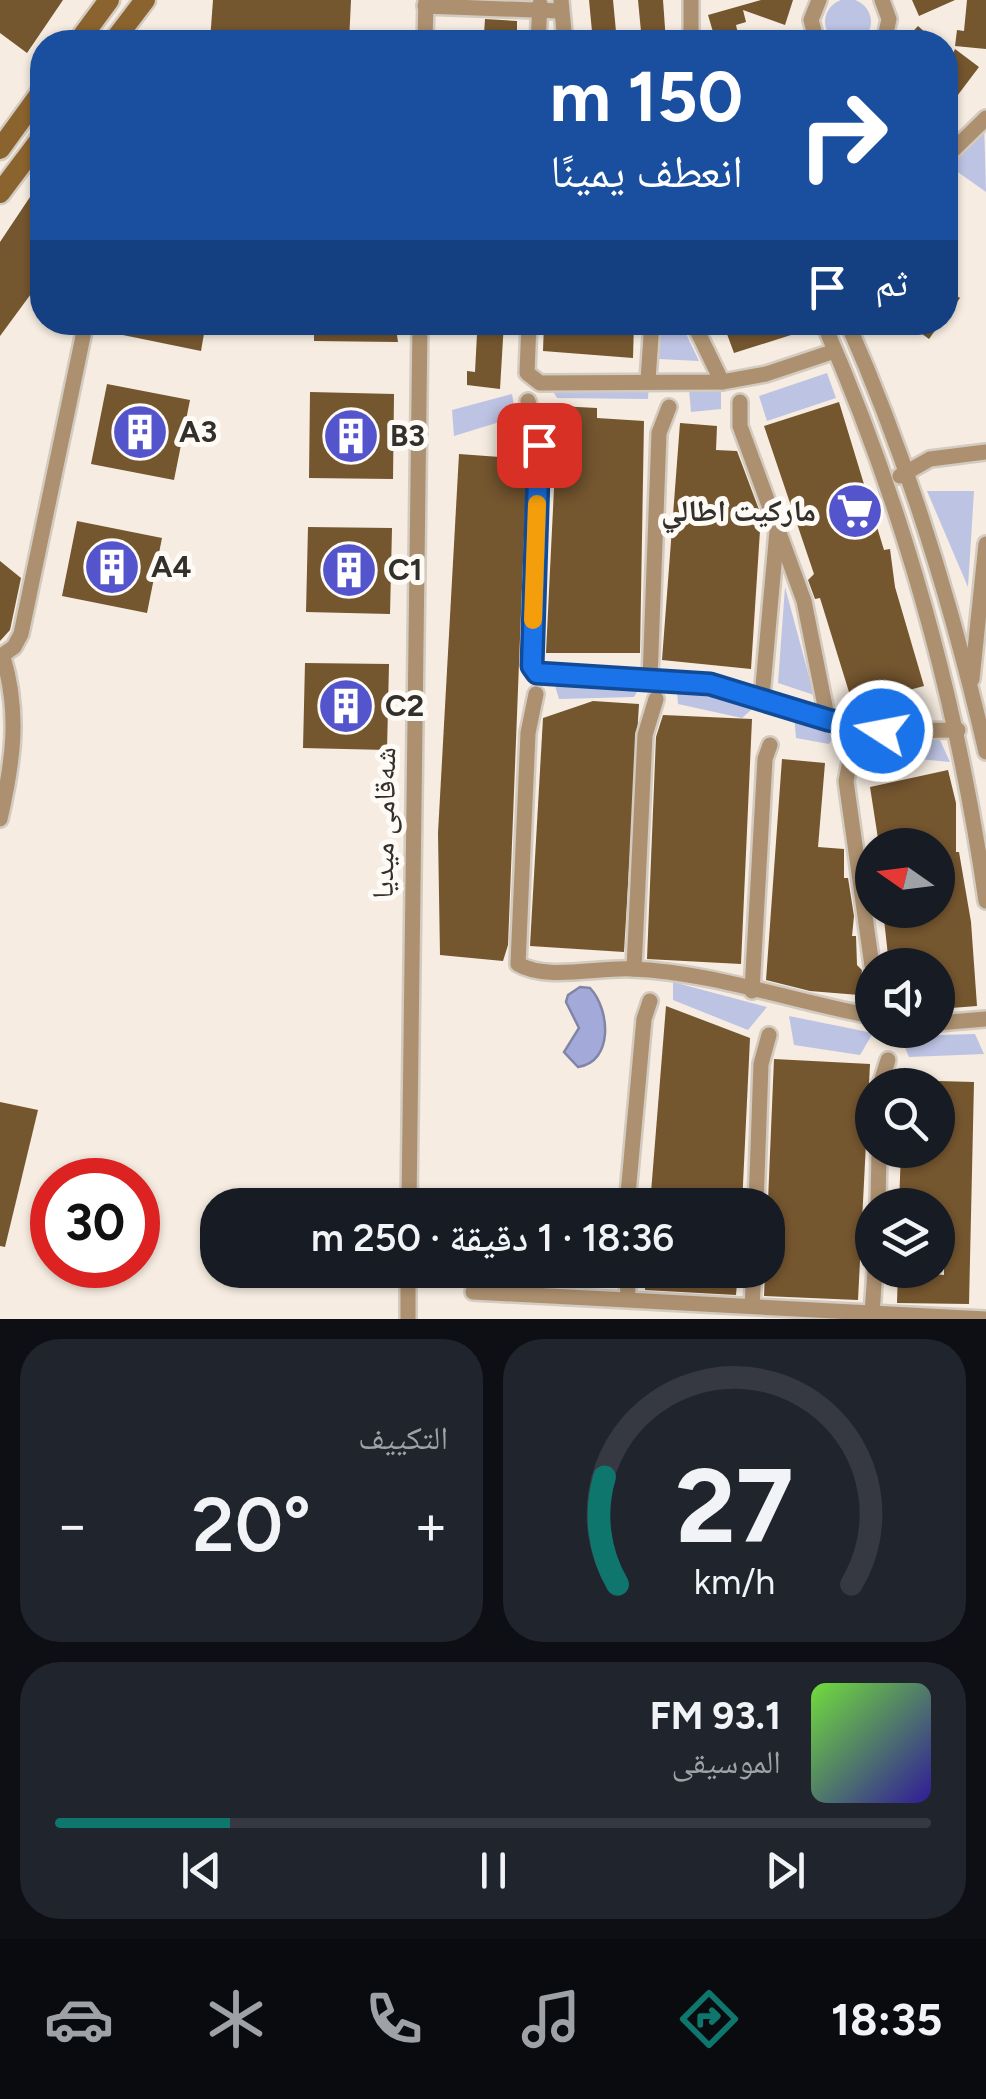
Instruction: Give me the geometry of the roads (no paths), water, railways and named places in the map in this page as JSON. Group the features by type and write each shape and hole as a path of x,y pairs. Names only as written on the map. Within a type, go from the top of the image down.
{"street":[{"path":"87,30 109,0"},
{"path":"123,30 145,0"},
{"path":"691,0 691,30"},
{"path":"814,30 811,20 819,0"},
{"path":"882,0 890,19 887,30"},
{"path":"425,30 426,3 560,5 563,30"},
{"path":"539,30 540,5"},
{"path":"0,149 30,108"},
{"path":"958,145 986,118"},
{"path":"0,193 30,152"},
{"path":"0,819 11,769 15,714 1,657 20,634 83,335"},
{"name":"شەقامی میدیا","path":"409,1188 420,335"},
{"path":"528,335 527,373 532,380 560,384 722,382 766,374 835,351"},
{"path":"648,380 651,335"},
{"path":"700,335 722,382"},
{"path":"828,335 888,483 932,621 958,730 986,901"},
{"path":"852,335 908,471 957,627 984,730 986,752"},
{"path":"528,400 539,445 532,666 549,676 710,684 762,696 828,720 882,731 958,730"},
{"path":"740,402 740,426 804,601 828,720"},
{"path":"650,679 658,433 669,408"},
{"path":"888,483 930,459 986,452"},
{"path":"762,696 778,523"},
{"path":"970,688 986,544"},
{"path":"536,694 528,733 516,959 527,969 634,969 855,1013"},
{"path":"634,969 645,735 656,699"},
{"path":"752,992 764,759 770,744"},
{"path":"852,747 846,781 869,948"},
{"path":"629,1188 644,1020 650,1002"},
{"path":"955,1021 986,1020"},
{"path":"757,1188 761,1064 769,1035"},
{"path":"885,1068 888,1060"},
{"path":"408,1288 408,1319"},
{"path":"628,1288 628,1299"},
{"path":"752,1306 753,1288"},
{"path":"872,1314 874,1288"},
{"path":"473,1292 986,1318"}],"place":[{"name":"A3","path":"140,432"},
{"name":"B3","path":"351,436"},
{"name":"ماركيت اطالي","path":"855,511"},
{"name":"A4","path":"112,567"},
{"name":"C1","path":"349,570"},
{"name":"C2","path":"346,706"}]}
